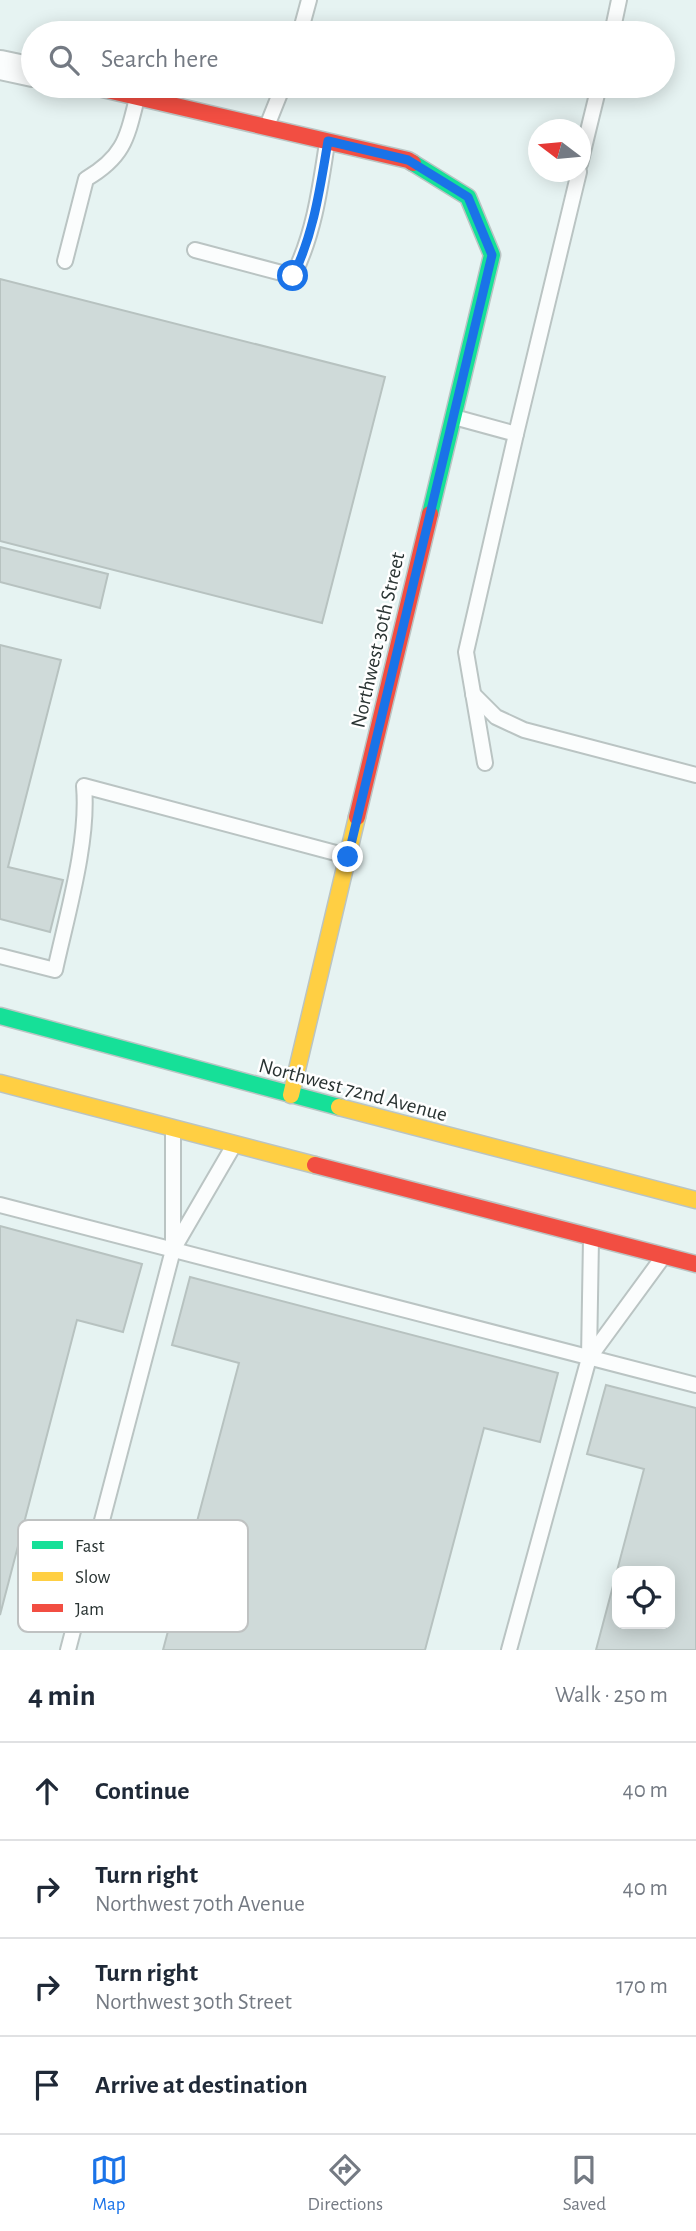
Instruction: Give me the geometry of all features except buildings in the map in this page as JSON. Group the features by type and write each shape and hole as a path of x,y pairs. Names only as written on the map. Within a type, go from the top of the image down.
{"main road":[{"path":"142,98 328,141"},
{"name":"Northwest 30th Street","path":"290,1096 492,255 468,197 408,160 328,141"},
{"name":"Northwest 72nd Avenue","path":"0,1016 290,1096 696,1200"},
{"path":"0,1083 696,1264"}],"street":[{"path":"0,65 21,69"}],"lane":[{"path":"303,21 309,0"},
{"path":"614,21 620,0"},
{"path":"65,261 86,179 105,168 126,140 138,98"},
{"path":"266,127 278,98"},
{"path":"591,119 596,98"},
{"path":"195,250 293,276 304,254 315,220 328,141"},
{"path":"485,763 466,652 577,182"},
{"path":"453,417 516,435"},
{"path":"473,694 496,718 524,730 696,775"},
{"path":"0,956 55,970 75,882 86,809 84,786 348,857"},
{"path":"102,1520 173,1250 173,1128"},
{"path":"173,1250 235,1144"},
{"path":"0,1205 696,1385"},
{"path":"509,1650 589,1358 590,1236"},
{"path":"589,1358 664,1255"},
{"path":"68,1650 73,1632"}],"traffic: fast":[{"path":"413,163 468,197 492,255 430,514"},
{"path":"0,1016 339,1107"}],"traffic: slow":[{"path":"291,1095 357,817"},
{"path":"0,1083 315,1165"},
{"path":"339,1107 696,1200"}],"traffic: jam":[{"path":"142,98 413,163"},
{"path":"357,817 430,514"},
{"path":"315,1165 696,1264"}],"route":[{"path":"293,276 304,254 315,220 328,141 408,160 468,197 492,255 348,857"}]}
